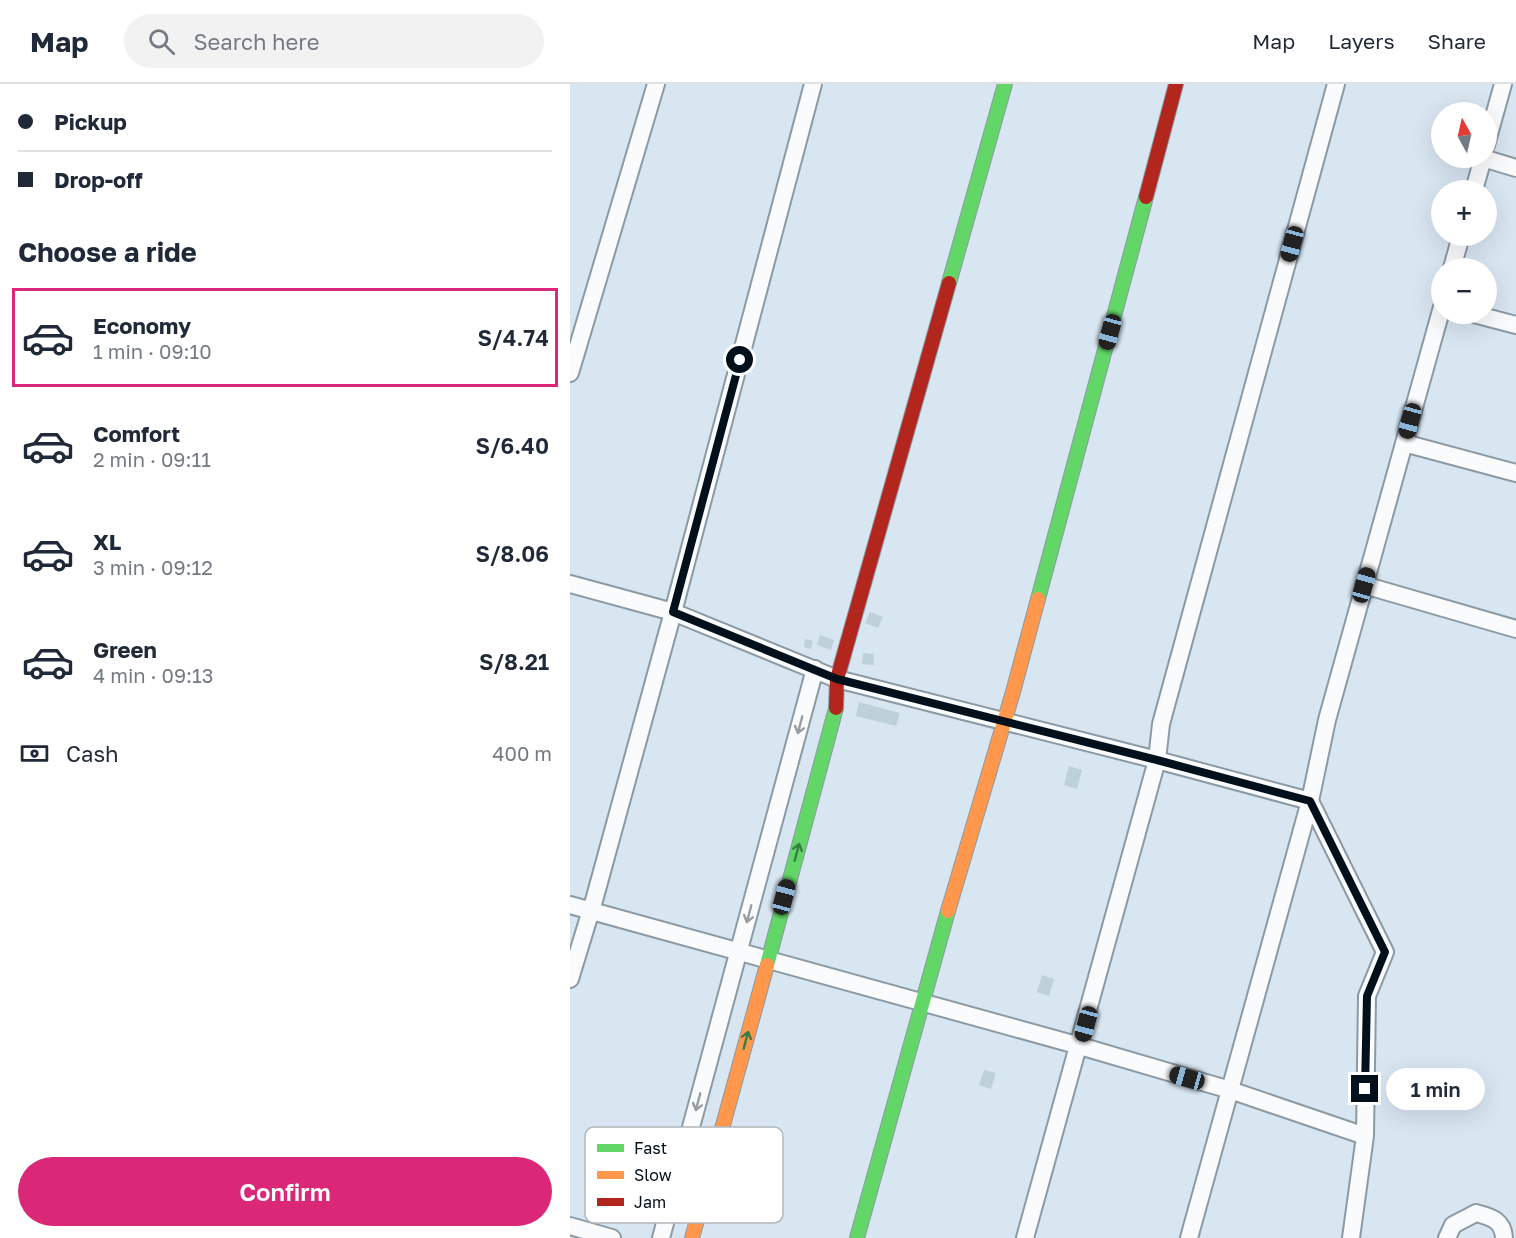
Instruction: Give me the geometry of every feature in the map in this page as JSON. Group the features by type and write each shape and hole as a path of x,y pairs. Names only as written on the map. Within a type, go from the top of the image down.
{"street":[{"path":"570,374 656,84"},
{"path":"570,979 591,911 673,612 813,84"},
{"path":"722,1127 837,706 837,679 1005,84"},
{"path":"856,1238 921,1003 1003,722 1176,84"},
{"path":"1025,1238 1080,1046 1157,760 1161,724 1336,84"},
{"path":"1497,106 1503,84"},
{"path":"1497,160 1516,168"},
{"path":"1497,320 1516,325"},
{"path":"1189,1238 1310,801 1327,720 1437,324"},
{"path":"1404,443 1516,472"},
{"path":"570,584 673,612 837,679 1310,801 1385,952 1367,996 1365,1136 1351,1238"},
{"path":"1364,585 1516,629"},
{"path":"691,1127 815,669"},
{"path":"570,905 1080,1046 1230,1090 1365,1136"},
{"path":"1448,1238 1453,1225 1476,1213 1494,1217 1504,1228 1504,1238"},
{"path":"661,1238 665,1223"},
{"path":"692,1238 696,1223"},
{"path":"570,1226 612,1238"}],"building":[{"path":"870,612 883,617 878,628 865,623"},
{"path":"820,635 834,640 831,650 817,645"},
{"path":"805,639 813,641 811,649 804,647"},
{"path":"863,653 874,654 874,665 862,664"},
{"path":"859,702 900,713 896,726 856,716"},
{"path":"1069,766 1082,770 1077,789 1064,785"},
{"path":"1042,975 1054,979 1049,996 1037,992"},
{"path":"984,1070 996,1073 991,1089 979,1085"}],"traffic: fast":[{"path":"949,283 1005,84"},
{"path":"1038,599 1146,197"},
{"path":"767,965 836,708"},
{"path":"857,1238 948,911"}],"traffic: slow":[{"path":"948,911 1038,599"},
{"path":"722,1127 767,965"},
{"path":"692,1238 696,1223"}],"traffic: jam":[{"path":"1146,197 1176,84"},
{"path":"836,708 837,679 949,283"}],"route":[{"path":"740,360 673,612 837,679 1310,801 1385,952 1367,996 1365,1089"}]}
